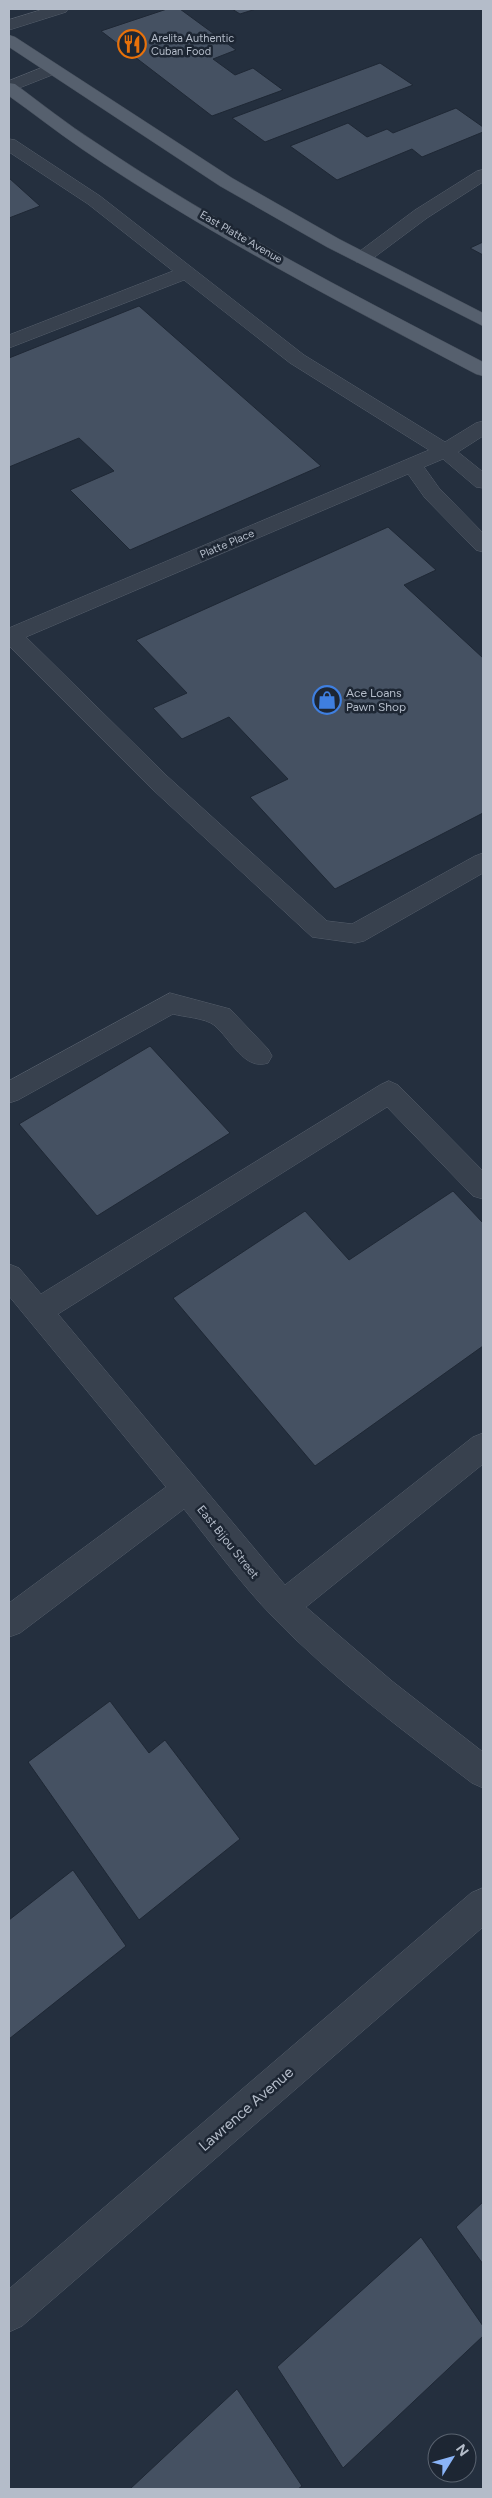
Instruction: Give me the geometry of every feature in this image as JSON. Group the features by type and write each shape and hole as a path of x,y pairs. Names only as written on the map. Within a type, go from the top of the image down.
{"main road":[{"path":"9,40 226,182 362,258 483,320"},
{"name":"East Platte Avenue","path":"9,88 100,153 211,221 390,321 483,370"}],"street":[{"path":"9,25 60,9"},
{"path":"9,88 51,69"},
{"path":"9,144 94,200 297,359 445,451 483,482"},
{"path":"362,258 421,214 483,175"},
{"path":"9,342 185,273"},
{"name":"Platte Place","path":"10,636 445,451 483,427"},
{"path":"412,465 432,493 483,545"},
{"path":"10,636 159,782 321,930 355,934 483,862"},
{"path":"9,1093 170,1003 221,1016 259,1056"},
{"path":"37,1312 389,1092 483,1188"},
{"name":"East Bijou Street","path":"9,1276 283,1606 348,1666 483,1772"},
{"path":"283,1606 483,1446"},
{"path":"9,1622 185,1490"},
{"name":"Lawrence Avenue","path":"9,2313 483,1905"}],"building":[{"path":"167,9 180,9 236,50 213,59 235,75 253,68 283,90 212,116 101,31"},
{"path":"232,9 256,9 240,14"},
{"path":"380,63 413,85 265,142 232,118"},
{"path":"456,108 483,127 483,132 422,157 412,149 337,180 290,146 348,123 367,137 387,129 393,133"},
{"path":"9,178 40,206 9,218"},
{"path":"483,242 483,255 470,248"},
{"path":"139,306 321,466 130,550 70,490 114,471 79,438 9,467 9,358"},
{"name":"Ace Loans Pawn Shop","path":"388,527 436,570 404,585 483,658 483,813 335,889 250,797 288,779 229,717 182,739 153,708 187,693 136,640"},
{"path":"150,1046 230,1133 97,1216 19,1124"},
{"path":"453,1191 483,1223 483,1346 315,1466 173,1298 305,1211 349,1260"},
{"path":"110,1701 149,1753 165,1740 240,1839 139,1920 28,1762"},
{"path":"73,1870 126,1946 9,2039 9,1920"},
{"path":"483,2202 483,2264 456,2227"},
{"path":"421,2237 483,2326 483,2336 343,2468 277,2367"},
{"path":"237,2389 302,2486 298,2489 130,2489"}],"place":[{"name":"Arelita Authentic Cuban Food","path":"132,44"},
{"name":"Ace Loans Pawn Shop","path":"327,700"}]}
